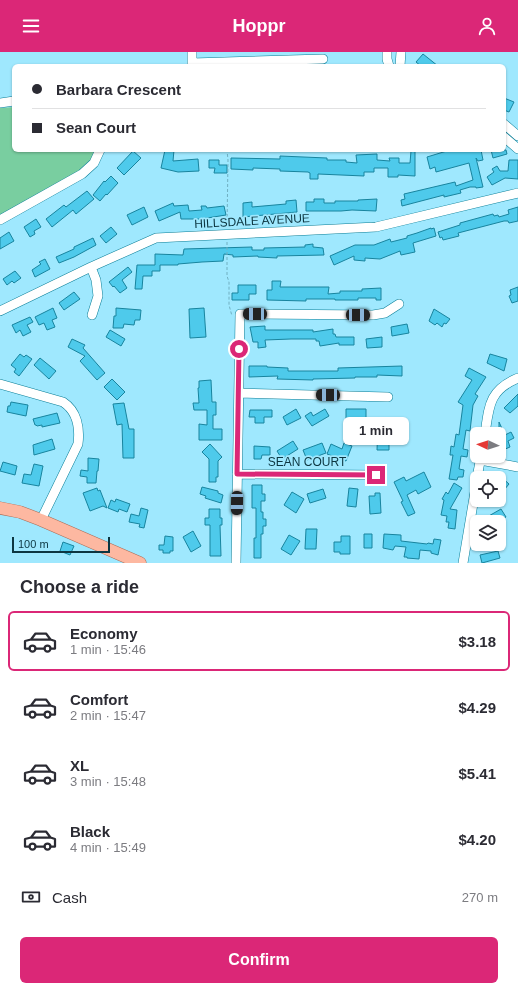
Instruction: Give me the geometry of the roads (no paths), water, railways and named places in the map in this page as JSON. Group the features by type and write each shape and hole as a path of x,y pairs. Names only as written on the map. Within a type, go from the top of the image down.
{"main road":[{"path":"0,508 20,512 140,563"}],"street":[{"path":"192,52 192,64"},
{"path":"387,52 386,59 388,64"},
{"path":"400,64 401,52"},
{"path":"214,64 323,59"},
{"path":"0,103 12,101"},
{"path":"506,126 518,136"},
{"path":"506,139 518,149"},
{"path":"0,220 82,174 94,163 99,152"},
{"name":"HILLSDALE AVENUE","path":"0,311 91,267 156,238 383,226 518,193"},
{"path":"91,267 96,280 98,296 92,315"},
{"path":"236,563 240,314 373,315 384,313 399,304"},
{"path":"485,427 489,408 494,395 505,383 518,378"},
{"path":"0,384 63,402 70,406 77,420 80,432 78,444 40,520"},
{"path":"239,393 388,397"},
{"path":"502,463 518,467"},
{"name":"SEAN COURT","path":"237,474 376,475"},
{"path":"463,563 472,507"}]}
